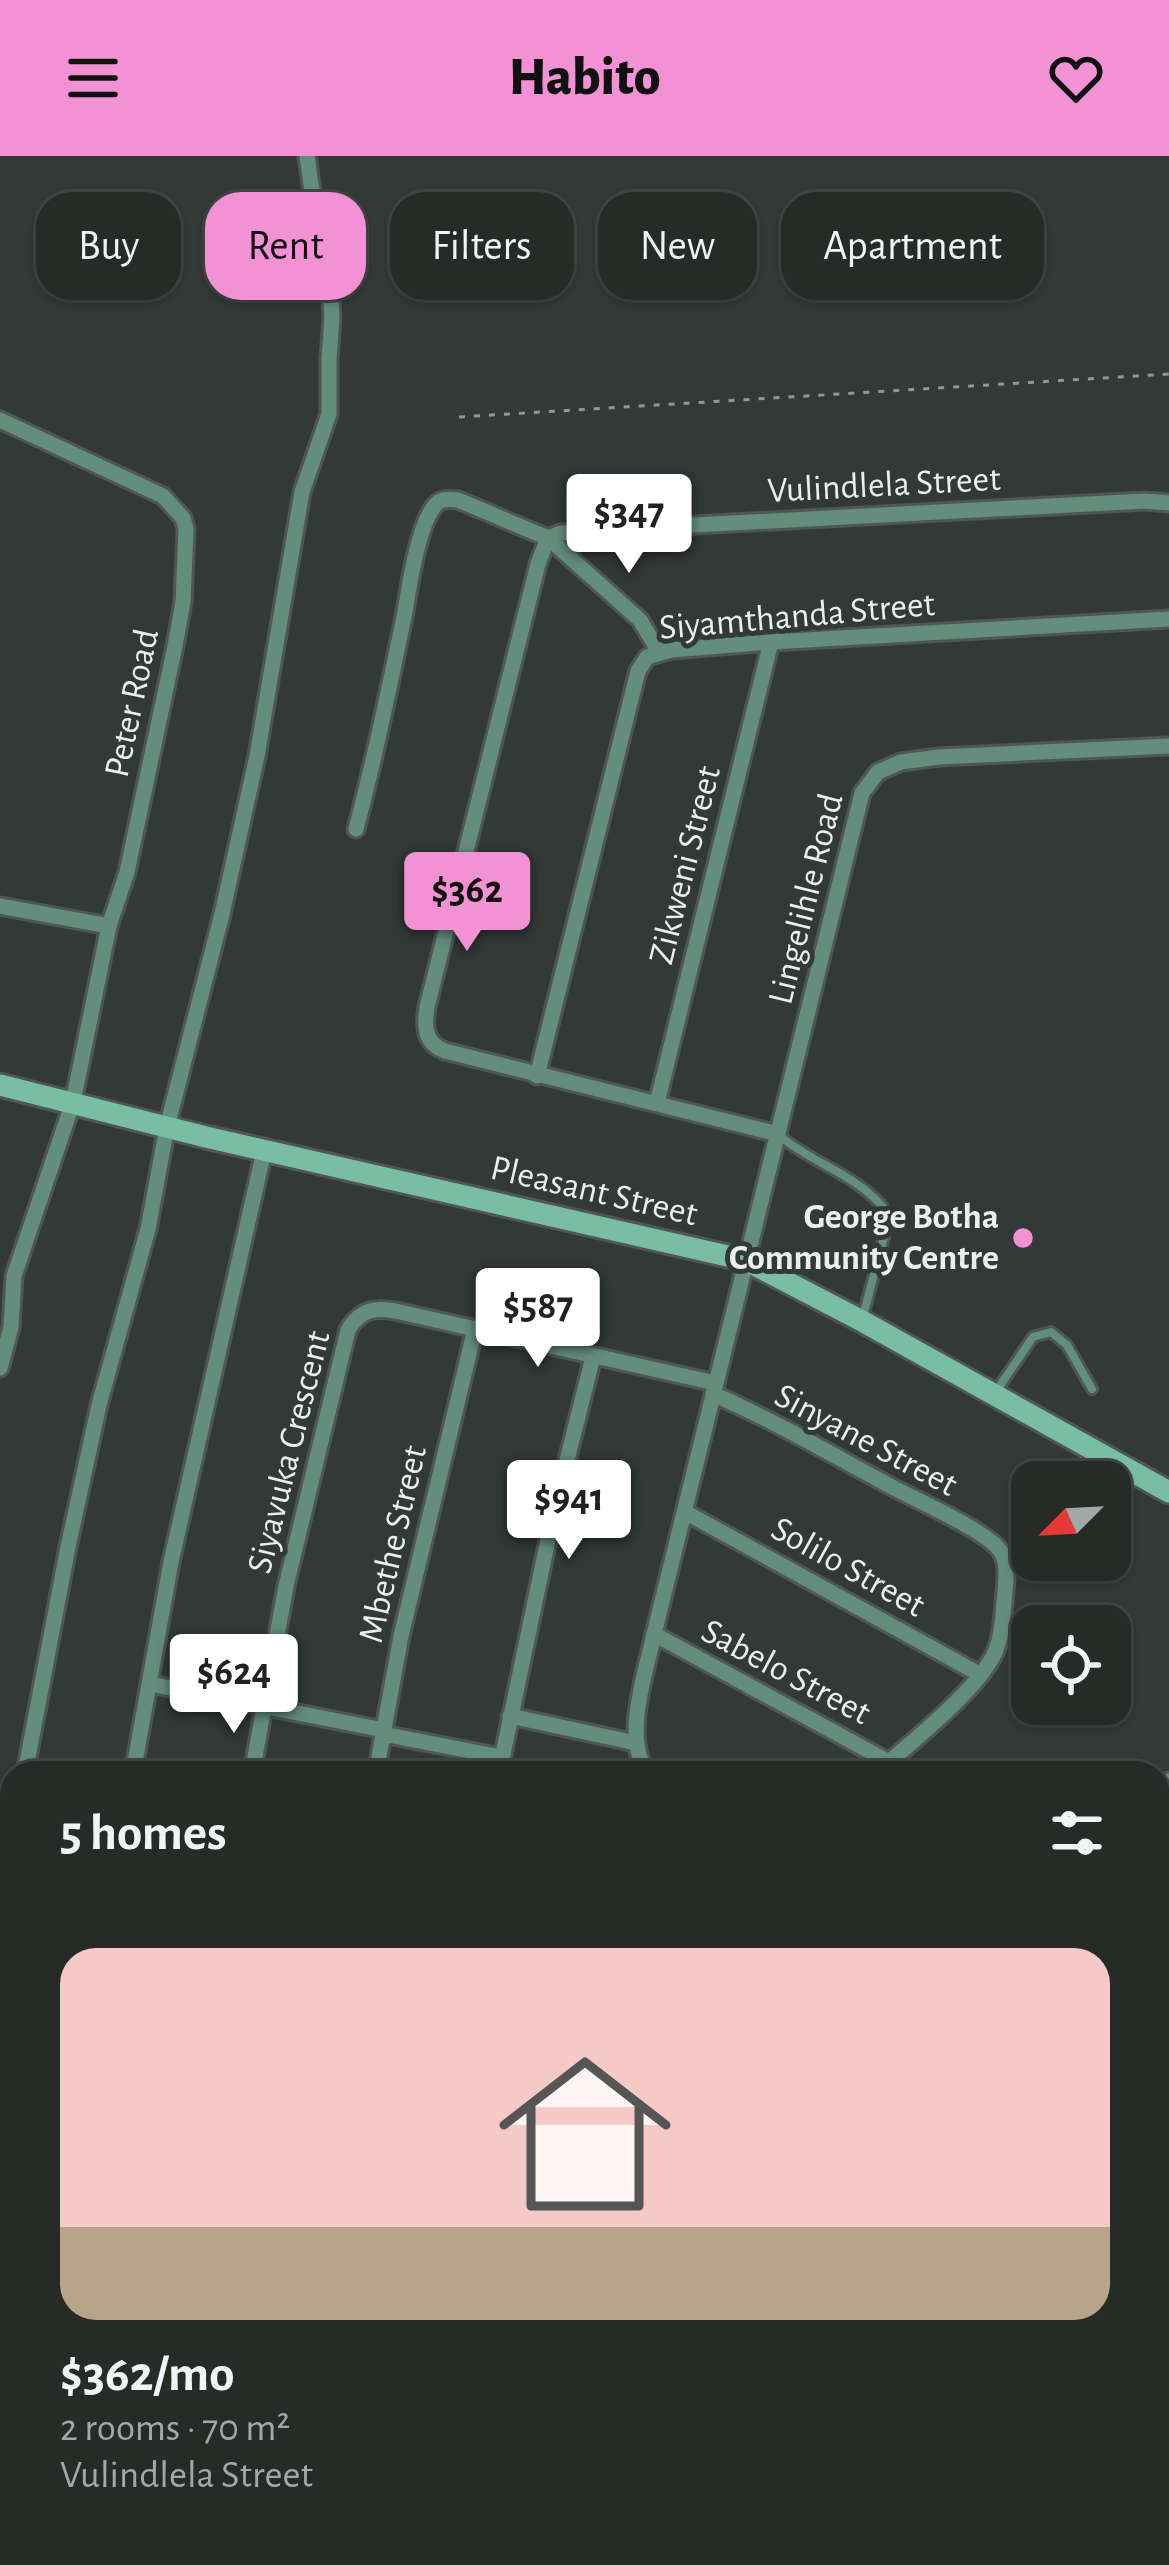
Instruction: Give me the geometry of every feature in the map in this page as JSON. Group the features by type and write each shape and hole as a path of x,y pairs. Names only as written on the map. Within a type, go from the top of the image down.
{"street":[{"path":"27,1761 99,1405 148,1229 167,1127 257,756 302,492 329,414 329,268 317,226 308,156"},
{"name":"Peter Road","path":"0,420 163,496 183,518 186,529 183,602 127,872 109,926 73,1102 7,1275 14,1310 0,1368"},
{"path":"356,829 416,560 433,508 446,499 548,538 640,620 659,652"},
{"name":"Vulindlela Street","path":"548,538 582,531 1169,503"},
{"path":"548,538 425,1021 429,1040 434,1047 538,1076 778,1134"},
{"name":"Siyamthanda Street","path":"538,1076 638,671 647,657 771,642 1169,619"},
{"name":"Zikweni Street","path":"656,1103 771,642"},
{"name":"Lingelihle Road","path":"636,1743 654,1634 862,793 878,772 901,762 1169,746"},
{"path":"0,906 109,926"},
{"name":"Pleasant Street","path":"0,1085 745,1260 1169,1492"},
{"path":"135,1761 171,1562 264,1150"},
{"name":"Siyavuka Crescent","path":"254,1761 286,1586 348,1330 363,1312 380,1309 475,1329 714,1389"},
{"name":"Mbethe Street","path":"378,1761 401,1636 475,1329"},
{"path":"501,1761 553,1516 593,1357"},
{"name":"Sinyane Street","path":"714,1389 998,1547 1006,1572 999,1643 981,1675"},
{"name":"Solilo Street","path":"685,1512 981,1675"},
{"name":"Sabelo Street","path":"654,1634 872,1761"},
{"path":"888,1761 981,1675"},
{"path":"150,1684 383,1732 486,1761"},
{"path":"510,1715 636,1743 640,1761"}],"lane":[{"path":"778,1134 807,1157 855,1183 886,1211 884,1238 862,1321"},
{"path":"994,1394 1033,1337 1051,1333 1067,1346 1092,1389"}],"path":[{"path":"459,417 1169,374"}],"place":[{"name":"George Botha Community Centre","path":"1023,1238"}]}
